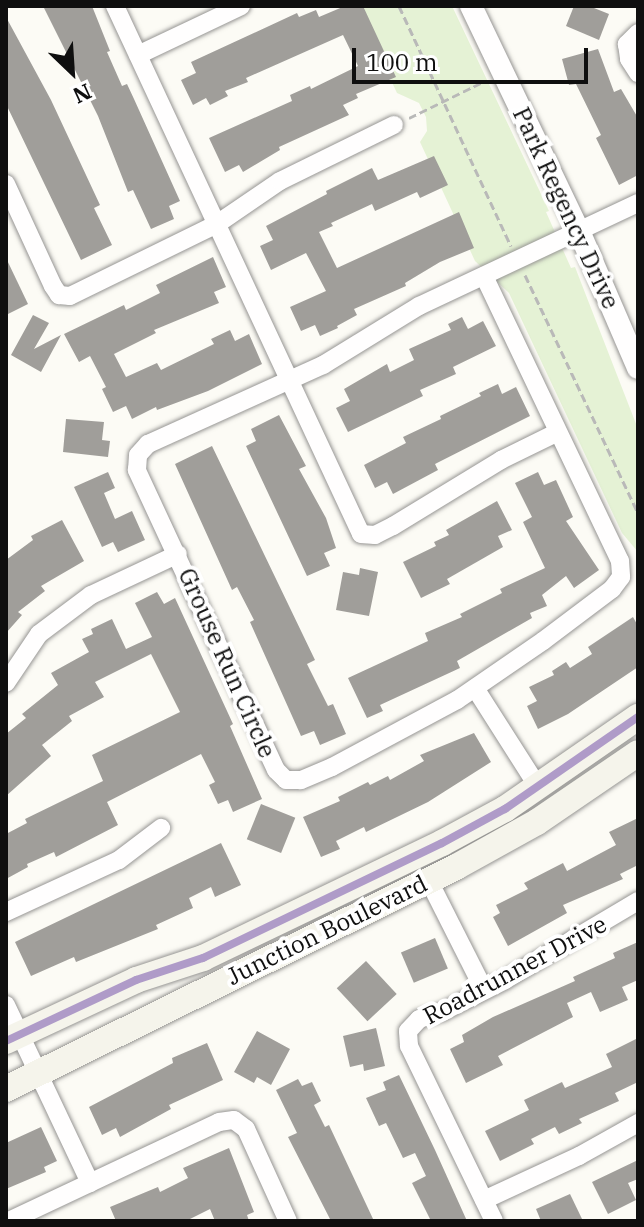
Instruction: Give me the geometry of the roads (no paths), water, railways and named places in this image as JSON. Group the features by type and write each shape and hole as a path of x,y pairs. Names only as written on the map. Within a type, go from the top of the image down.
{"main road":[{"name":"Junction Boulevard","path":"13,1038 136,980 203,958 442,843 538,787 638,717"},
{"name":"Junction Boulevard","path":"6,1089 429,881 537,822 638,753"}],"street":[{"path":"115,6 361,534 375,535 393,526 501,460 556,433"},
{"path":"138,55 241,6"},
{"name":"Park Regency Drive","path":"471,6 579,231 638,368"},
{"path":"638,33 627,44 629,59 638,73"},
{"path":"6,184 59,295 70,296 217,224 280,181 394,125"},
{"name":"Grouse Run Circle","path":"484,276 556,433 620,561 621,577 612,589 475,688 332,767 301,780 286,780 276,770 137,470 138,455 148,444 290,381 346,352 419,306 638,203"},
{"path":"6,683 39,634 91,595 178,554"},
{"path":"475,688 538,787"},
{"path":"6,912 119,860 161,828"},
{"path":"429,881 484,990"},
{"name":"Roadrunner Drive","path":"494,1221 409,1046 408,1031 419,1019 484,990 567,946 638,901"},
{"path":"6,1005 13,1038 38,1073 90,1183"},
{"path":"9,1221 219,1122 234,1120 246,1129 288,1221"},
{"path":"484,1200 579,1156 638,1123"}]}
